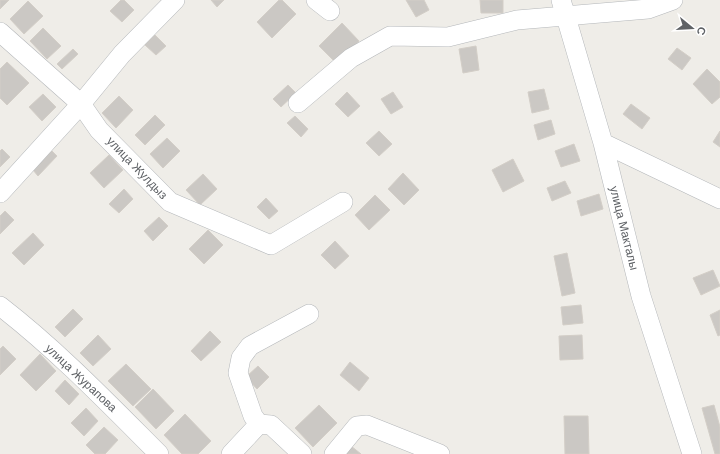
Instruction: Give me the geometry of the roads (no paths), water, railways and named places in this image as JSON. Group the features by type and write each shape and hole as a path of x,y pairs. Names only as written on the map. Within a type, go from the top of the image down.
{"street":[{"path":"0,193 81,104 122,54 175,0"},
{"path":"298,103 351,58 390,36 448,37 563,7 648,8 673,0"},
{"name":"улица Макталы","path":"563,7 603,143 641,296 692,454"},
{"name":"улица Жулдыз","path":"0,32 81,104 99,130 170,202 272,245 343,202"},
{"path":"603,143 720,199"},
{"name":"улица Журапова","path":"0,306 18,320 107,401 159,454"},
{"path":"302,454 270,425 259,424 253,416 238,373 241,358 250,346 309,314"},
{"path":"231,454 259,424"},
{"path":"334,454 357,426 361,425 367,425 440,454"}]}
